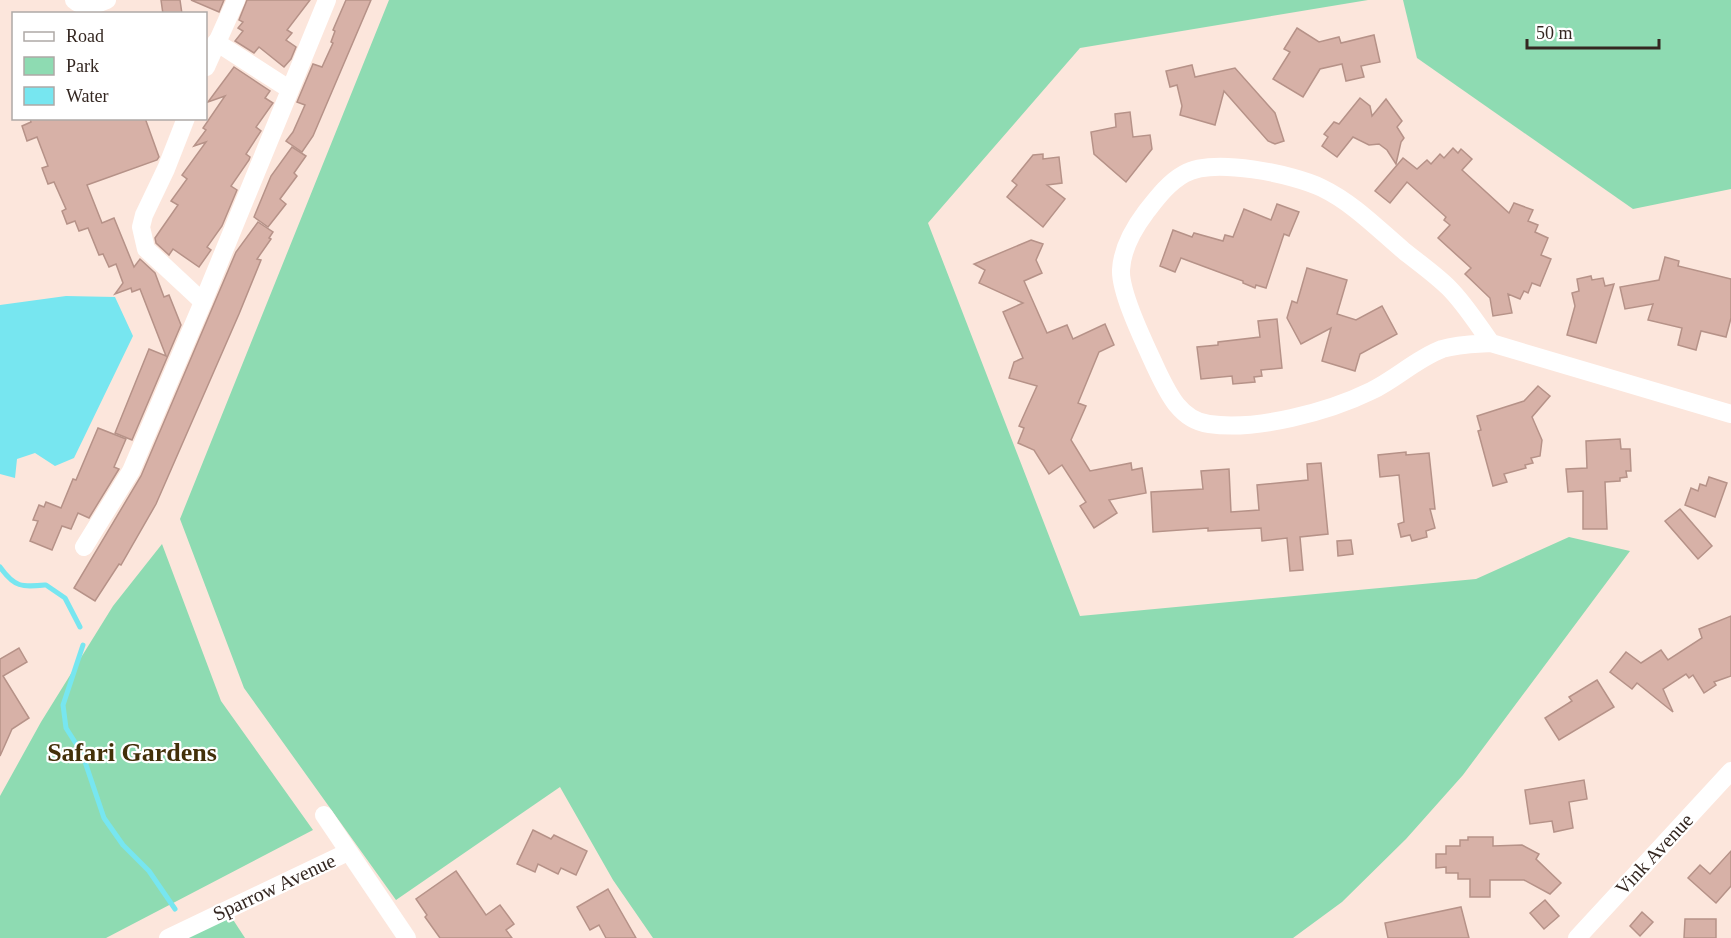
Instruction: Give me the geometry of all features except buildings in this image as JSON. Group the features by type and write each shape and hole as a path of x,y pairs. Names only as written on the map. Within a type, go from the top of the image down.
{"street":[{"path":"74,0 86,6 107,0"},
{"path":"207,60 236,0"},
{"path":"84,547 131,471 327,0"},
{"path":"216,42 289,89"},
{"path":"185,120 166,170 144,215 141,227 146,249 203,302"},
{"path":"1491,343 1449,288 1349,205 1322,188 1282,175 1249,169 1213,167 1186,173 1159,195 1140,220 1124,249 1121,270 1124,290 1150,355 1168,392 1181,410 1192,420 1234,426 1280,420 1329,408 1372,391 1425,357 1444,349 1465,344 1491,343 1731,414"},
{"name":"Vink Avenue","path":"1577,938 1731,771"},
{"path":"324,815 407,938"},
{"name":"Sparrow Avenue","path":"168,938 348,852"}],"green space":[{"path":"389,0 1368,0 1080,48 928,223 1080,616 1476,579 1569,537 1630,551 1463,775 1406,839 1342,902 1293,938 653,938 613,880 560,787 396,900 244,688 180,519"},
{"path":"1403,0 1731,0 1731,189 1633,209 1417,58"},
{"path":"162,544 221,701 313,830 106,938 0,938 0,796 41,722 113,606"},
{"path":"228,912 245,938 176,938"}],"water":[{"path":"66,296 115,297 133,336 74,458 55,466 35,453 17,459 15,478 0,474 0,305"}],"waterway":[{"path":"0,567 10,579 20,585 46,585 65,598 80,627"},
{"path":"83,645 63,705 66,728 82,753 104,818 123,845 149,871 175,909"}],"district":[{"name":"Safari Gardens","path":"132,752"}]}
